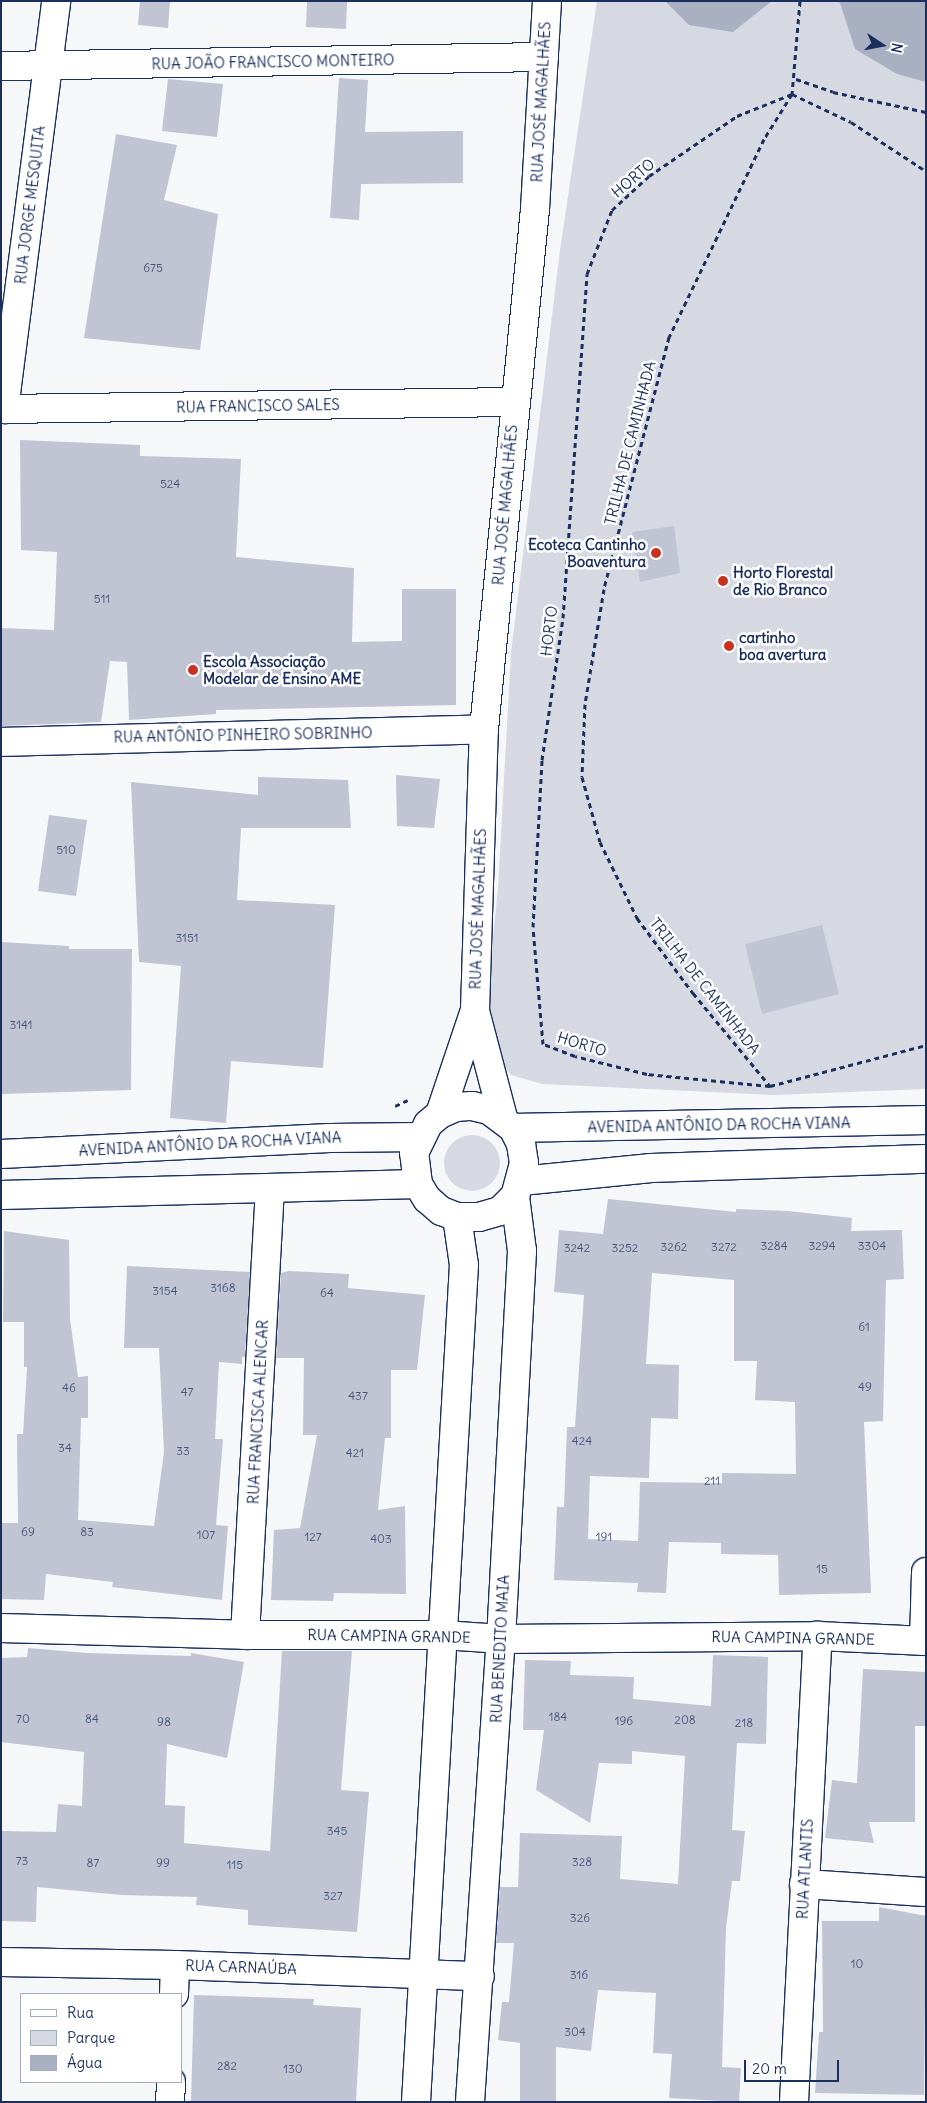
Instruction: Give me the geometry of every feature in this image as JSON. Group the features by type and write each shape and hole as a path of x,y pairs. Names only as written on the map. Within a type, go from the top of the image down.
{"street":[{"name":"RUA JORGE MESQUITA","path":"3,409 56,1"},
{"name":"RUA JOSÉ MAGALHÃES","path":"440,1114 475,1010 484,729 535,209 547,1"},
{"name":"RUA JOÃO FRANCISCO MONTEIRO","path":"1,66 544,57"},
{"name":"RUA FRANCISCO SALES","path":"3,409 515,402"},
{"name":"RUA ANTÔNIO PINHEIRO SOBRINHO","path":"1,742 484,729"},
{"name":"RUA JOSÉ MAGALHÃES","path":"475,1010 508,1123"},
{"path":"472,1106 508,1123 521,1144 524,1163 518,1188 500,1211 479,1217 457,1217 441,1211 418,1184 413,1169 419,1137 440,1114 456,1107 472,1106"},
{"name":"AVENIDA ANTÔNIO DA ROCHA VIANA","path":"508,1123 926,1120"},
{"name":"AVENIDA ANTÔNIO DA ROCHA VIANA","path":"1,1154 330,1138 419,1137"},
{"path":"518,1188 650,1168 926,1159"},
{"path":"1,1195 418,1184"},
{"name":"RUA BENEDITO MAIA","path":"470,2102 480,1976 501,1639 522,1251 518,1188"},
{"name":"RUA FRANCISCA ALENCAR","path":"245,1635 270,1189"},
{"path":"416,2102 464,1265 457,1217"},
{"path":"925,1641 926,1572"},
{"name":"RUA CAMPINA GRANDE","path":"1,1628 245,1635 443,1635 501,1639 818,1636 925,1641"},
{"name":"RUA ATLANTIS","path":"794,2102 818,1636"},
{"path":"804,1884 926,1892"},
{"name":"RUA CARNAÚBA","path":"1,1962 175,1964 480,1976"},
{"path":"174,1993 175,1964"},
{"path":"170,2102 171,2083"}],"path":[{"name":"TRILHA DE CAMINHADA","path":"770,1086 693,993 637,918 600,842 582,777 585,704 604,589 669,337 764,139 792,94 796,79 800,3"},
{"path":"796,79 833,92 926,112"},
{"path":"792,94 851,122 926,171"},
{"name":"HORTO","path":"770,1086 647,1074 575,1056 544,1044 533,927 542,760 563,618 587,274 612,210 649,176 737,116 792,94"},
{"path":"770,1086 926,1045"}],"green space":[{"name":"Horto Florestal de Rio Branco","path":"597,1 926,1 926,1089 774,1095 542,1084 511,1075 491,1051 482,1051 498,888 511,653 560,250"},
{"path":"466,1135 478,1135 492,1143 500,1157 498,1174 492,1183 478,1191 466,1191 456,1186 449,1179 444,1169 444,1157 449,1147 456,1140"}],"water":[{"path":"665,1 772,1 733,32 689,25"},
{"path":"836,1 926,1 926,82 897,74 855,49 840,3"}],"building":[{"path":"140,1 170,1 168,28 138,25"},
{"path":"307,1 347,1 346,29 306,27"},
{"path":"339,78 368,80 365,132 463,131 463,183 361,184 359,220 330,218"},
{"path":"168,79 223,84 217,137 162,131"},
{"path":"116,134 177,145 164,200 218,214 200,350 84,338"},
{"path":"20,440 140,445 140,456 241,459 236,557 354,568 352,642 402,641 402,589 456,589 456,705 216,710 216,714 129,720 127,662 110,661 101,722 1,726 1,628 54,630 57,552 21,550"},
{"name":"Ecoteca Cantinho Boaventura","path":"674,526 680,573 640,582 632,532"},
{"path":"396,775 440,779 434,828 397,826"},
{"path":"258,777 348,780 351,828 241,828 237,900 335,905 323,1068 231,1061 226,1123 170,1118 181,966 139,962 131,782 258,795"},
{"path":"49,815 87,820 76,896 38,891"},
{"path":"822,925 839,994 762,1014 745,944"},
{"path":"1,942 69,946 69,949 132,949 131,1090 1,1094"},
{"path":"608,1199 736,1212 736,1209 788,1211 852,1218 851,1231 902,1230 904,1279 886,1280 883,1421 864,1422 871,1593 779,1595 778,1555 721,1554 721,1543 669,1542 666,1593 637,1592 638,1583 554,1580 557,1507 564,1507 567,1427 575,1427 584,1295 554,1292 559,1230 603,1234","holes":["652,1273 734,1280 734,1361 757,1361 755,1400 795,1402 796,1474 722,1473 722,1483 640,1482 638,1541 588,1539 590,1476 649,1478 651,1418 678,1419 679,1365 646,1364"]},
{"path":"4,1231 69,1240 70,1319 78,1377 88,1376 88,1418 81,1418 78,1520 154,1526 164,1452 159,1348 124,1348 127,1266 250,1272 245,1357 242,1357 242,1364 219,1362 215,1439 223,1439 216,1525 228,1526 222,1600 112,1587 113,1582 46,1574 44,1600 1,1599 1,1523 18,1523 17,1434 23,1434 27,1367 24,1367 24,1322 3,1322"},
{"path":"289,1271 349,1274 348,1288 425,1295 417,1370 391,1370 391,1438 385,1438 378,1510 405,1506 406,1594 334,1593 333,1601 271,1600 274,1530 300,1528 317,1435 303,1435 304,1358 276,1358 281,1273"},
{"path":"28,1648 87,1653 191,1656 191,1653 244,1662 227,1758 167,1744 165,1805 185,1806 184,1843 270,1851 282,1651 352,1651 341,1790 369,1792 357,1932 248,1925 248,1910 196,1905 197,1897 121,1895 37,1887 36,1922 1,1921 1,1831 56,1832 58,1804 82,1806 84,1752 1,1742 1,1658 27,1657"},
{"path":"713,1655 768,1657 766,1744 737,1743 732,1830 745,1831 740,1881 732,1881 726,1928 722,2067 741,2068 739,2102 669,2098 672,2054 653,2053 656,1993 598,1990 591,2051 556,2047 556,2102 520,2102 520,2043 498,2040 502,2002 509,2002 514,1943 496,1943 500,1887 518,1887 520,1833 622,1836 620,1879 678,1884 685,1756 632,1751 632,1764 599,1763 590,1823 536,1790 544,1730 523,1730 525,1660 571,1661 570,1675 634,1677 633,1699 711,1706"},
{"path":"863,1669 926,1672 926,1726 915,1726 915,1822 869,1822 874,1843 825,1838 832,1780 857,1783"},
{"path":"879,1907 926,1916 924,2095 815,2093 819,2032 823,2032 822,1921 879,1921"},
{"path":"194,1995 314,1999 313,2005 361,2008 356,2102 191,2102"}],"place":[{"name":"Ecoteca Cantinho Boaventura","path":"656,553"},
{"name":"Horto Florestal de Rio Branco","path":"723,581"},
{"name":"cartinho boa avertura","path":"729,646"},
{"name":"Escola Associação Modelar de Ensino AME","path":"193,670"}]}
